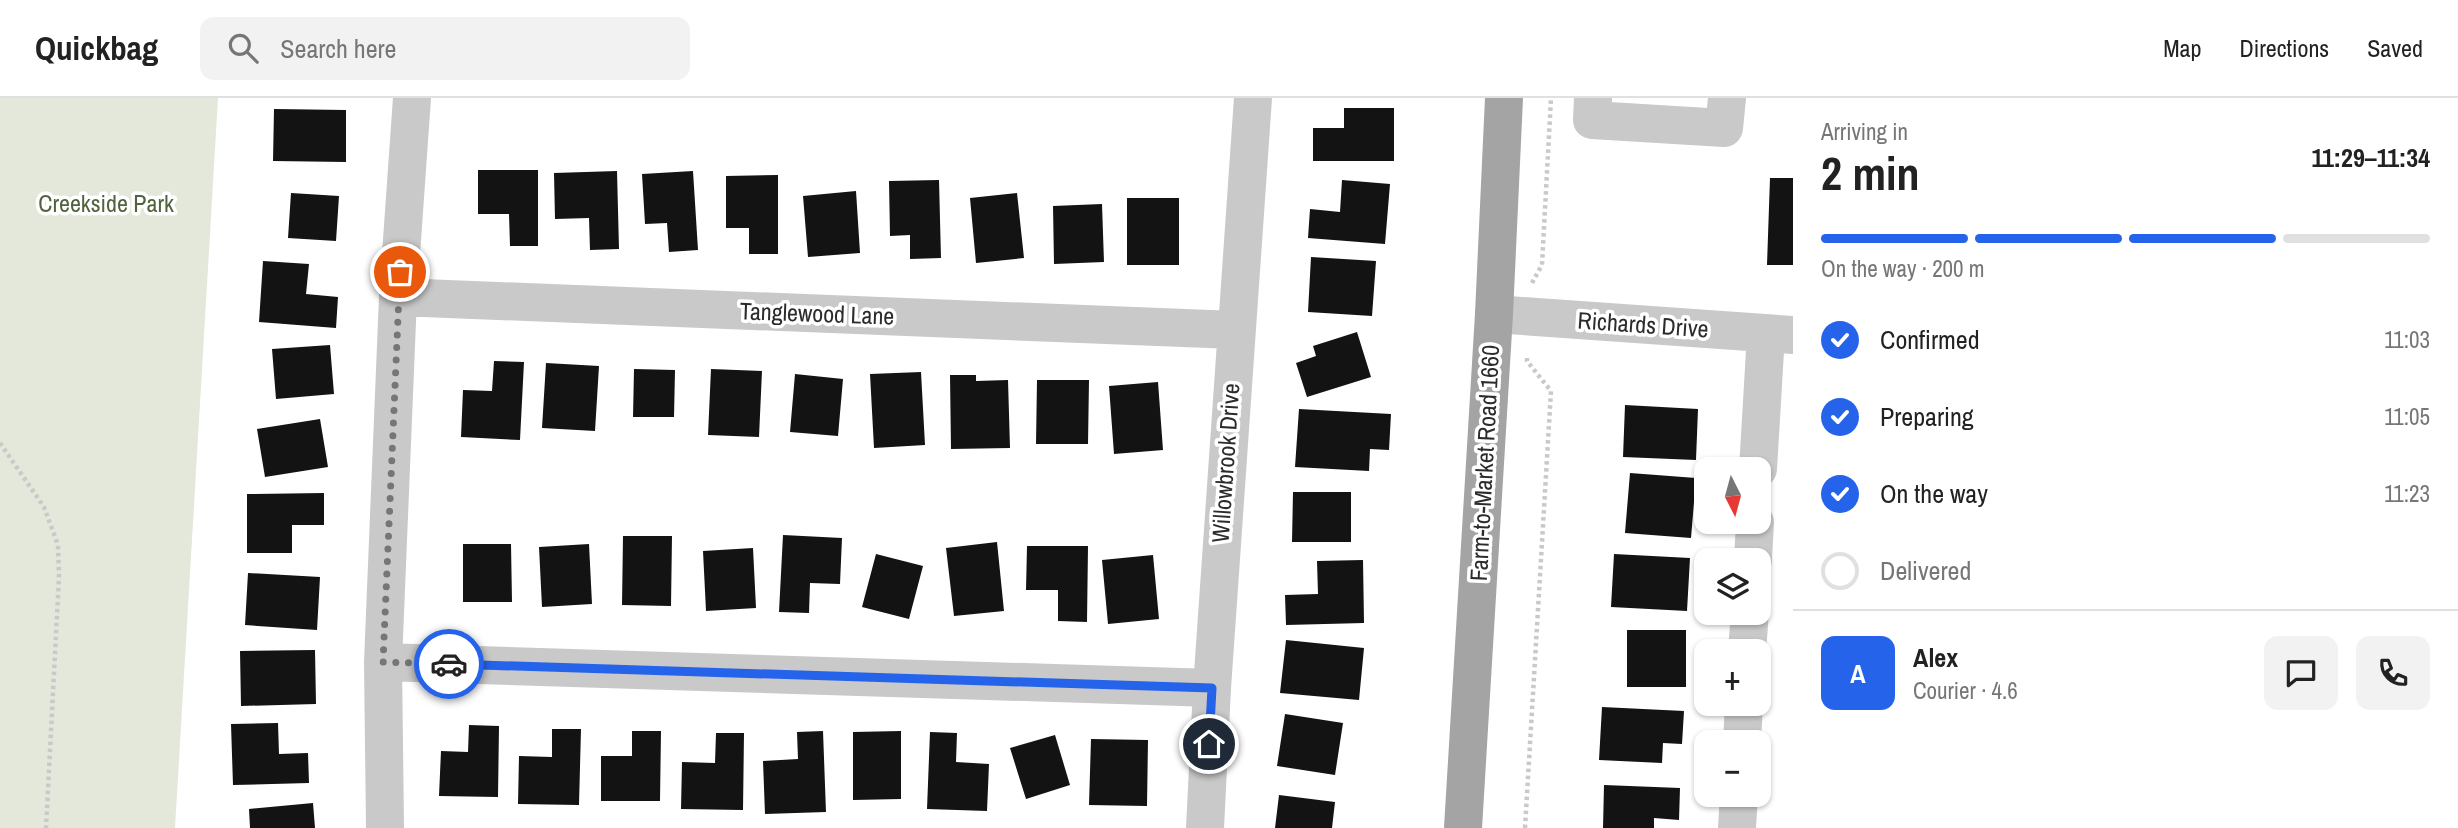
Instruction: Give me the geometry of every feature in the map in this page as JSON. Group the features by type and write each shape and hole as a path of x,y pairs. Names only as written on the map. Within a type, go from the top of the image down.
{"main road":[{"name":"Farm-to-Market Road 1660","path":"1463,828 1494,314 1504,98"}],"street":[{"path":"385,828 383,662 398,297 412,98"},
{"name":"Willowbrook Drive","path":"1206,828 1212,688 1235,330 1253,98"},
{"path":"1593,98 1592,120 1724,128 1727,98"},
{"name":"Tanglewood Lane","path":"398,297 1235,330"},
{"name":"Richards Drive","path":"1494,314 1780,335"},
{"path":"1760,457 1780,335"},
{"path":"383,662 1212,688"},
{"path":"1737,828 1738,807"}],"path":[{"path":"1532,282 1542,264 1551,98"},
{"path":"1525,828 1551,391 1527,361"},
{"path":"0,443 44,506 58,545 59,577 46,828"}],"green space":[{"name":"Creekside Park","path":"0,98 218,98 175,828 0,828"}],"building":[{"path":"1344,108 1394,108 1394,161 1313,161 1313,128 1344,128"},
{"path":"274,109 346,110 346,162 273,161"},
{"path":"478,170 538,170 538,246 510,246 509,214 478,214"},
{"path":"617,171 619,249 590,250 589,218 555,219 554,173"},
{"path":"693,171 698,250 669,252 667,223 645,224 642,174"},
{"path":"778,175 778,254 749,254 749,228 726,228 726,176"},
{"path":"1770,178 1793,178 1793,265 1767,265"},
{"path":"939,180 941,258 910,259 910,235 890,236 889,181"},
{"path":"1342,180 1390,184 1385,244 1308,238 1310,209 1340,212"},
{"path":"856,191 860,253 808,257 803,196"},
{"path":"291,193 339,196 336,241 288,238"},
{"path":"1017,193 1024,258 976,263 970,198"},
{"path":"1127,198 1179,198 1179,265 1127,265"},
{"path":"1102,204 1104,262 1054,264 1053,206"},
{"path":"1311,257 1376,261 1372,316 1308,312"},
{"path":"263,261 309,264 306,294 338,297 336,328 259,322"},
{"path":"1357,332 1371,377 1307,397 1296,363 1316,356 1313,346"},
{"path":"330,345 334,394 276,399 272,349"},
{"path":"494,361 524,362 520,440 461,437 463,390 492,391"},
{"path":"546,363 599,366 595,431 542,428"},
{"path":"634,369 675,370 674,417 633,417"},
{"path":"711,369 762,371 759,437 708,435"},
{"path":"921,372 925,445 874,448 870,374"},
{"path":"795,374 843,379 838,436 790,432"},
{"path":"950,375 976,375 976,381 1008,380 1010,448 951,449"},
{"path":"1037,380 1089,380 1088,444 1036,444"},
{"path":"1158,382 1163,450 1114,454 1109,386"},
{"path":"1625,405 1698,409 1694,460 1623,457"},
{"path":"1299,409 1391,414 1389,450 1370,449 1369,471 1295,467"},
{"path":"320,419 328,467 265,477 257,429"},
{"path":"1630,473 1694,478 1691,538 1625,533"},
{"path":"1293,492 1351,492 1351,542 1292,542"},
{"path":"324,493 324,525 292,525 292,553 247,553 247,494"},
{"path":"783,535 842,538 840,584 810,583 809,613 779,612"},
{"path":"623,536 672,536 671,606 622,605"},
{"path":"997,542 1004,611 954,616 946,548"},
{"path":"463,544 511,544 512,602 463,602"},
{"path":"589,544 592,604 542,607 539,547"},
{"path":"1027,546 1088,546 1087,622 1058,621 1058,590 1026,590"},
{"path":"753,548 756,608 706,611 703,551"},
{"path":"876,554 923,566 909,619 862,607"},
{"path":"1614,554 1690,558 1687,611 1611,607"},
{"path":"1153,555 1159,619 1108,624 1102,560"},
{"path":"1363,560 1364,623 1286,625 1285,595 1318,594 1317,561"},
{"path":"248,573 320,577 317,630 245,625"},
{"path":"1627,630 1686,630 1686,687 1627,687"},
{"path":"1286,640 1364,648 1359,700 1280,693"},
{"path":"315,650 316,704 241,706 240,651"},
{"path":"1602,707 1684,711 1682,744 1663,743 1662,763 1599,760"},
{"path":"1285,714 1343,723 1335,775 1277,766"},
{"path":"278,723 279,754 308,753 309,783 233,785 231,724"},
{"path":"469,725 499,726 498,797 439,796 441,751 468,752"},
{"path":"552,729 581,729 579,805 518,804 519,756 552,757"},
{"path":"632,731 661,731 660,801 601,801 601,756 632,756"},
{"path":"823,731 826,812 765,814 763,761 798,759 797,732"},
{"path":"901,731 901,799 853,800 853,732"},
{"path":"930,732 957,733 956,762 989,764 987,811 927,809"},
{"path":"716,733 744,733 743,810 681,809 682,762 715,763"},
{"path":"1055,735 1070,785 1026,799 1010,748"},
{"path":"1091,739 1148,740 1147,806 1089,805"},
{"path":"1604,785 1680,788 1679,820 1654,818 1654,828 1603,828"},
{"path":"1279,795 1335,802 1332,828 1275,828"},
{"path":"313,803 315,828 250,828 249,809"}],"way so far":[{"path":"400,272 383,662 449,664"}],"route":[{"path":"449,664 1212,688 1209,744"}]}
